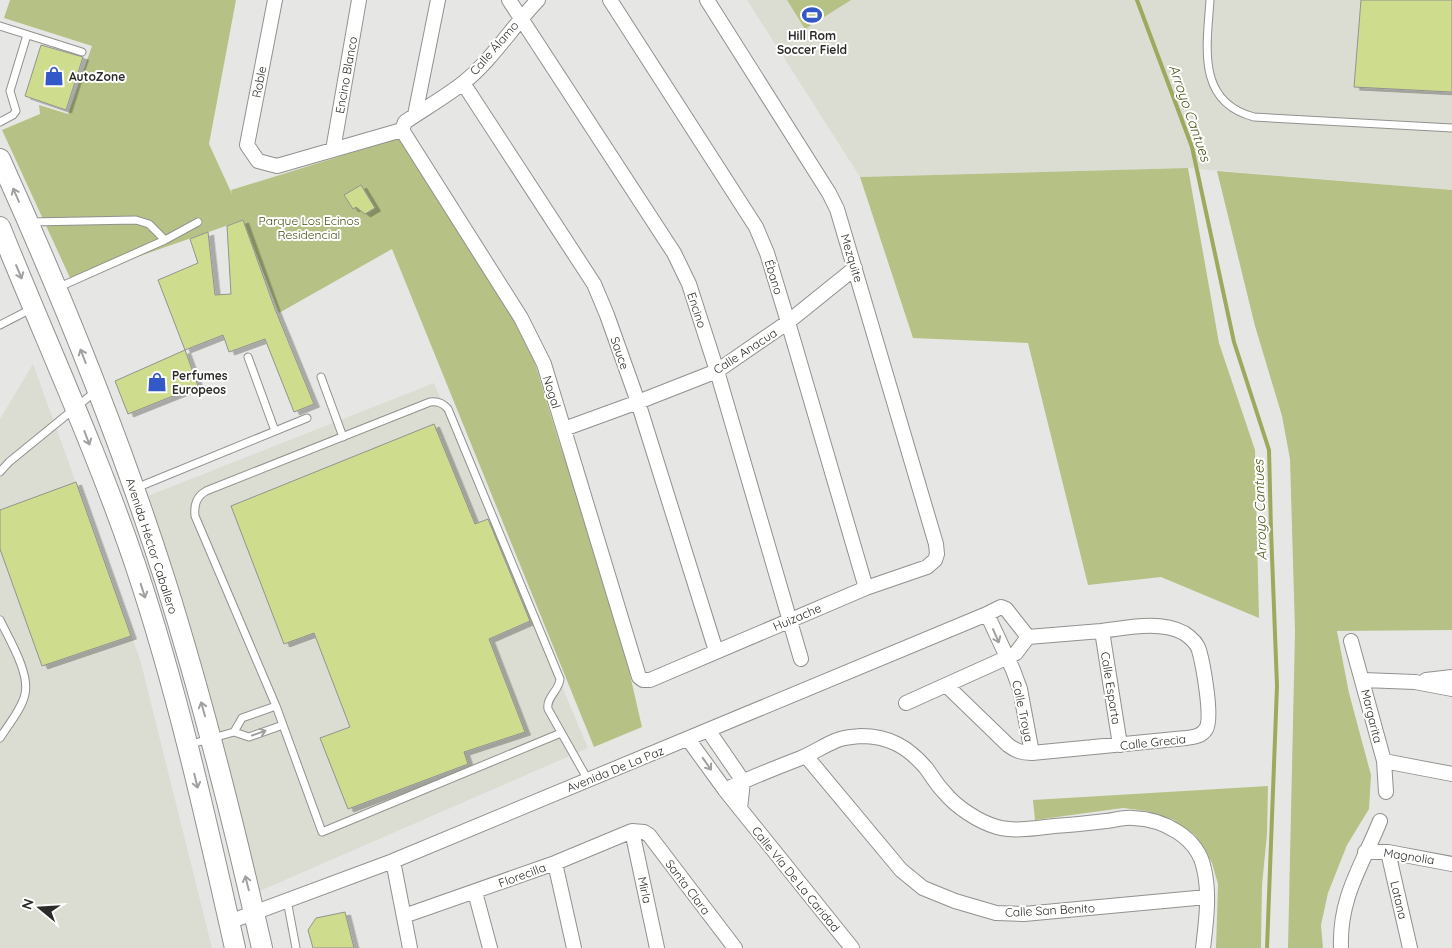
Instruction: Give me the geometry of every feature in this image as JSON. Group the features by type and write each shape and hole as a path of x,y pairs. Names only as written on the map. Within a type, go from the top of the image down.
{"main road":[{"name":"Avenida Héctor Caballero","path":"0,159 57,288 134,489 164,580 212,739 262,948"},
{"name":"Avenida Héctor Caballero","path":"0,226 4,245 34,307 76,408 134,562 163,654 188,745 235,948"}],"street":[{"name":"Roble","path":"275,0 248,145 258,161 277,166 333,150"},
{"name":"Encino Blanco","path":"333,150 359,0"},
{"path":"415,115 438,0"},
{"name":"Encino","path":"509,0 674,253 689,284 717,371 801,659"},
{"name":"Calle Álamo","path":"402,130 405,122 463,83 492,54 520,18 538,0"},
{"name":"Ébano","path":"610,0 756,227 767,253 866,588"},
{"name":"Mezquite","path":"707,0 829,193 837,209 936,544"},
{"name":"Sauce","path":"463,83 594,284 607,314 638,402 716,651"},
{"path":"333,150 402,130"},
{"name":"Nogal","path":"402,130 521,318 544,364 636,673 643,680"},
{"name":"Calle Anacua","path":"564,429 717,371 788,322 855,268"},
{"name":"Huizache","path":"643,680 650,680 866,588 927,568 935,560 937,554 936,544"},
{"path":"906,703 1016,653 1028,637 1006,609 1001,607 992,611"},
{"name":"Calle Troya","path":"992,611 1006,658 1020,689 1032,753"},
{"name":"Avenida De La Paz","path":"229,922 393,861 992,611"},
{"name":"Calle Grecia","path":"946,685 1014,750 1021,752 1032,753 1196,737 1208,727 1209,713 1205,681 1198,648 1191,638 1182,632 1160,627 1028,637"},
{"name":"Calle Esparta","path":"1102,631 1120,745"},
{"name":"Margarita","path":"1351,641 1384,761 1386,792"},
{"path":"1415,682 1452,677"},
{"path":"1363,680 1415,682 1452,689"},
{"path":"708,730 743,781 740,809"},
{"path":"725,790 806,756 836,740 851,737 884,738 897,743 909,751 945,794 961,808 984,822 998,827 1012,829 1037,828 1132,818 1152,820 1175,829 1186,838 1196,851 1204,867 1207,897 1203,948"},
{"name":"Calle Vía De La Caridad","path":"688,738 725,790 852,948"},
{"name":"Calle San Benito","path":"806,756 901,870 923,888 955,901 996,913 1024,914 1207,897"},
{"path":"1384,761 1452,774"},
{"path":"1341,948 1341,928 1345,903 1365,852 1380,822"},
{"name":"Florecilla","path":"404,916 555,863 635,831"},
{"name":"Mirla","path":"635,831 657,948"},
{"name":"Santa Clara","path":"635,831 649,835 735,948"},
{"name":"Magnolia","path":"1365,852 1388,852 1452,864"},
{"name":"Latana","path":"1388,852 1410,948"},
{"path":"393,861 410,948"},
{"path":"555,863 574,948"},
{"path":"475,892 490,948"}],"lane":[{"path":"1210,0 1208,72 1217,93 1230,107 1241,114 1254,117 1452,128"},
{"path":"0,26 82,52"},
{"path":"0,122 16,114 16,108 10,91 27,35"},
{"path":"28,222 136,220 149,224 165,240"},
{"path":"57,288 165,240 198,222"},
{"path":"0,325 34,307"},
{"path":"248,357 275,431"},
{"path":"321,377 343,437"},
{"path":"0,472 9,462 96,390"},
{"path":"561,732 322,832 276,706 195,516 196,500 200,494 206,491 430,402 440,402 448,409 560,678 559,686 550,698 547,706 588,780"},
{"path":"134,489 307,418"},
{"path":"0,620 23,670 26,683 25,694 21,703 0,738"},
{"path":"234,732 242,718 276,706"},
{"path":"188,745 234,732 249,737 283,725"},
{"path":"287,900 296,948"}],"shaded area":[{"path":"747,0 1452,0 1452,190 1188,168 860,177"},
{"path":"33,364 140,659 212,948 0,948 0,419"},
{"path":"434,383 588,748 253,894 140,499"}],"green space":[{"name":"Parque Los Ecinos Residencial","path":"10,0 236,0 209,144 232,194 231,190 399,138 528,340 559,442 581,500 615,610 642,727 594,747 392,249 279,313 243,220 71,280 2,130 40,114 39,105 68,114 92,46 4,18"},
{"name":"Hill Rom Soccer Field","path":"787,0 851,0 805,29"},
{"path":"1188,168 1219,343 1255,450 1259,618 1161,577 1088,585 1028,343 913,338 860,177"},
{"path":"1217,171 1452,190 1452,630 1337,631 1349,693 1371,775 1369,809 1347,845 1328,893 1321,925 1323,948 1288,948 1295,631 1290,459 1282,416 1255,326"},
{"path":"1268,786 1267,834 1262,885 1261,948 1216,948 1218,884 1212,863 1195,835 1174,820 1147,811 1123,808 1035,820 1033,800"}],"building":[{"path":"1361,0 1452,0 1452,92 1354,87"},
{"name":"AutoZone","path":"41,45 83,57 66,110 25,96"},
{"path":"361,185 375,208 365,214 356,207 353,209 344,195"},
{"path":"243,220 275,309 314,404 294,412 265,339 229,352 223,335 185,350 158,280 198,263 190,239 208,232 215,295 231,294 227,226"},
{"path":"185,350 198,386 128,414 115,381"},
{"path":"434,424 475,524 488,519 530,621 489,639 525,732 464,752 468,764 348,809 320,738 350,727 314,633 284,644 231,506"},
{"path":"76,482 131,636 42,666 0,549 0,510"},
{"path":"345,912 354,948 313,948 308,930 316,918"}],"waterway":[{"name":"Arroyo Cantues","path":"1137,0 1192,147 1234,342 1269,450 1277,686 1267,948"}],"place":[{"name":"Hill Rom Soccer Field","path":"812,15"},
{"name":"AutoZone","path":"54,76"},
{"name":"Perfumes Europeos","path":"157,382"}]}
